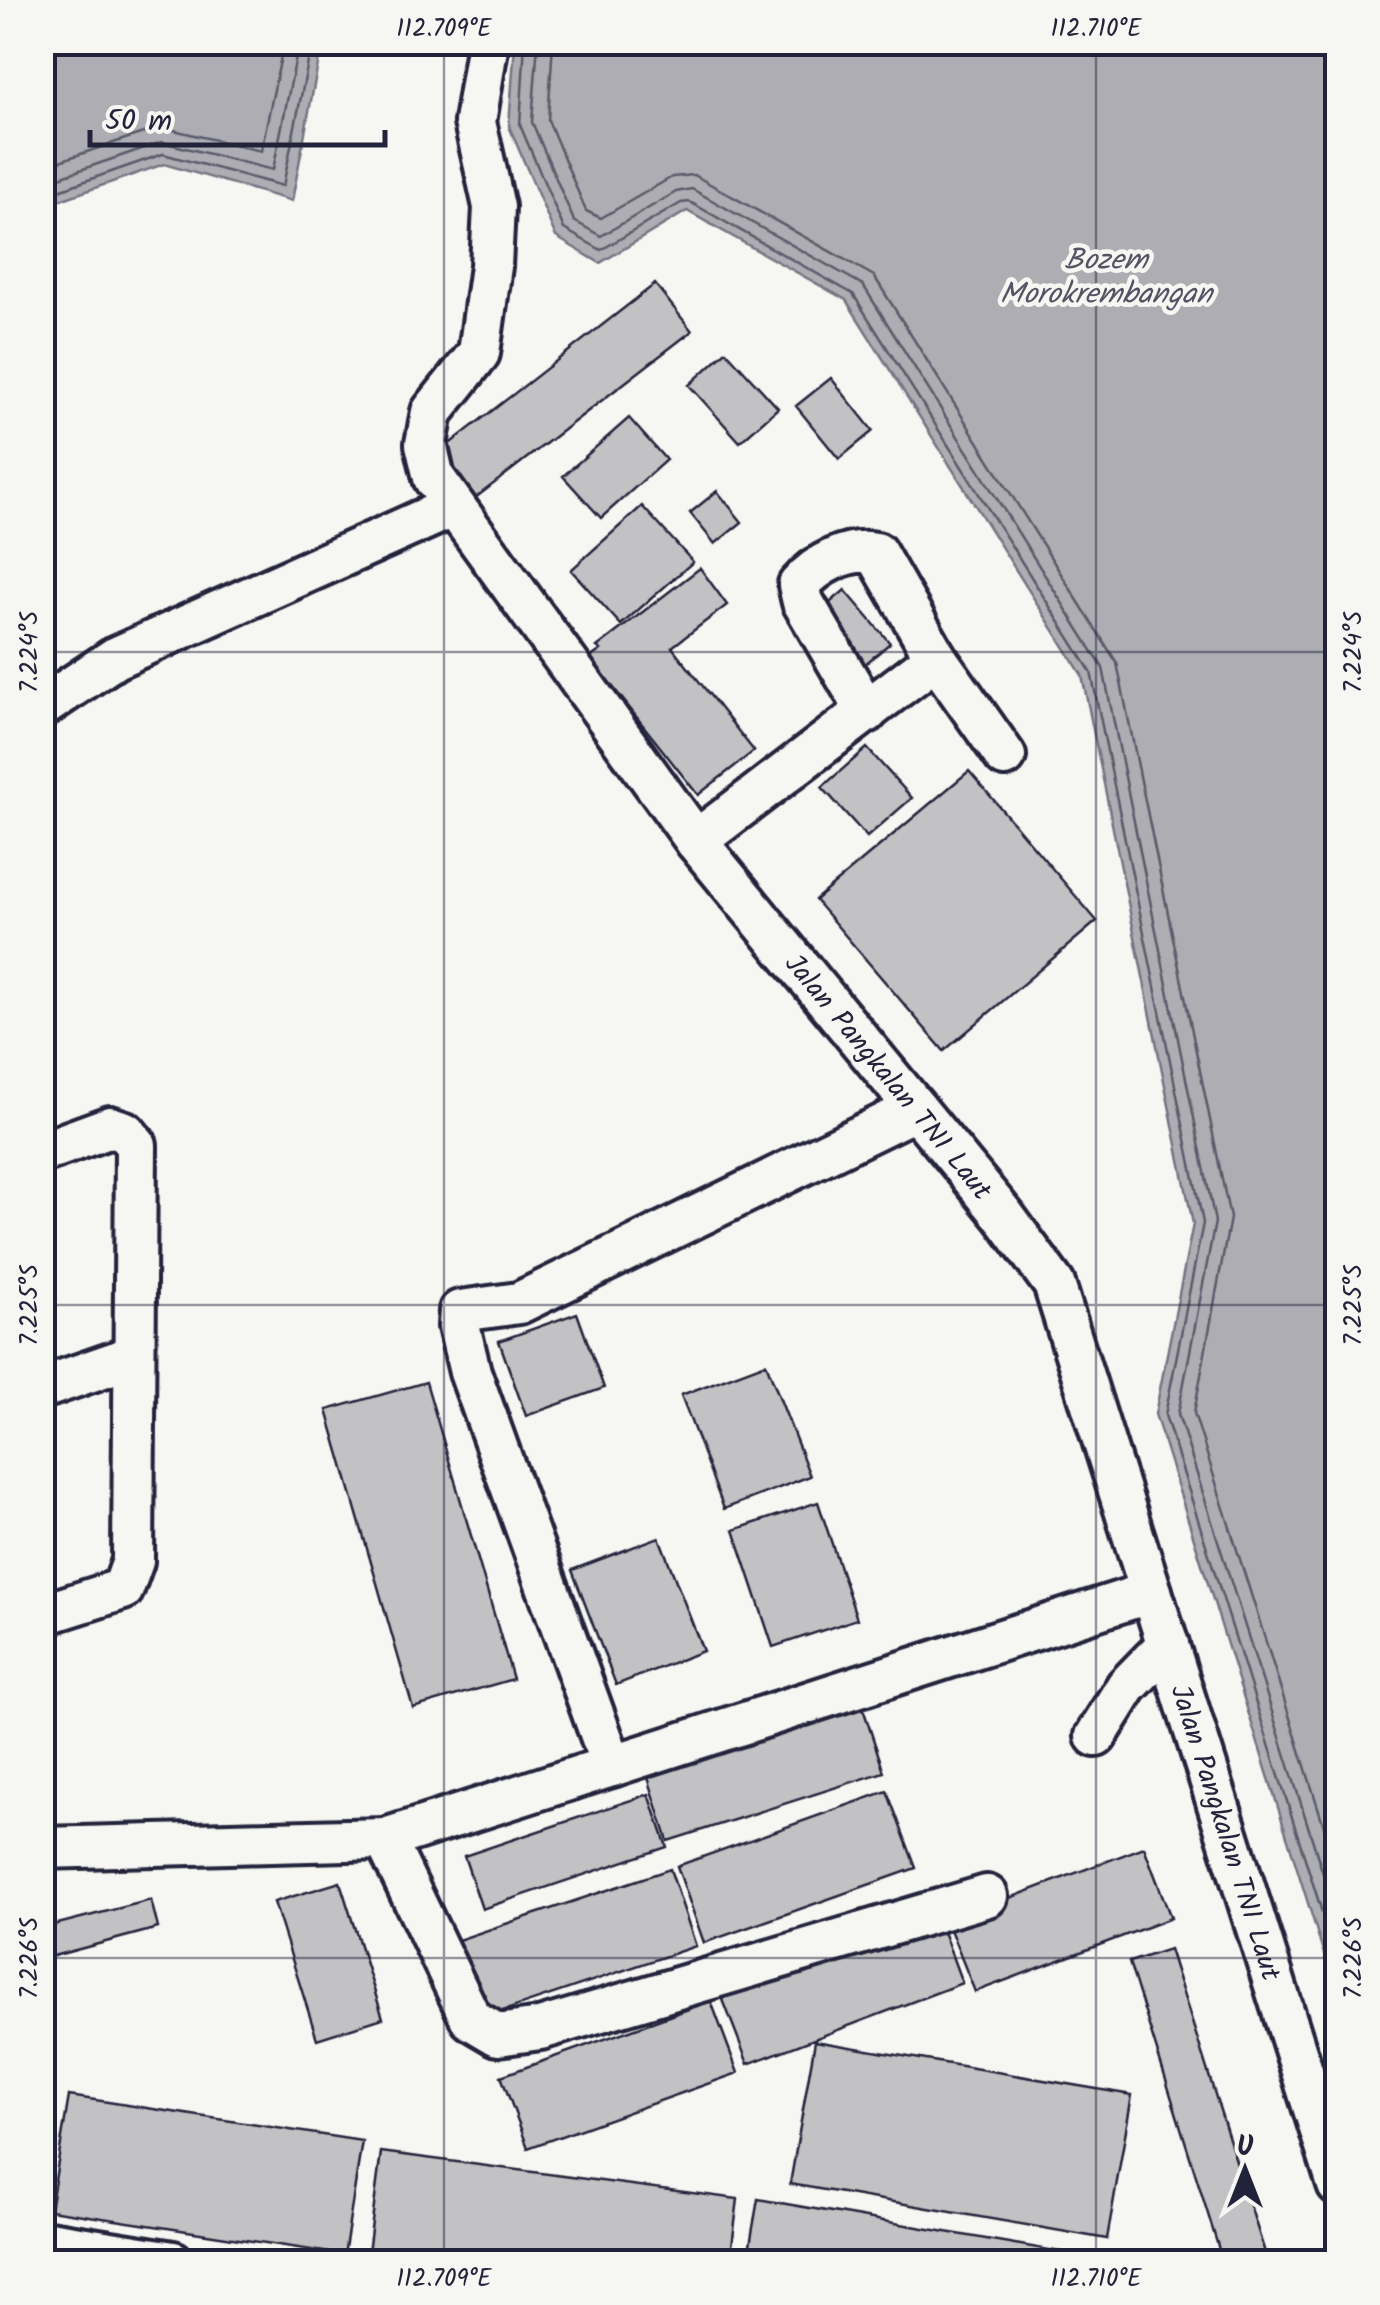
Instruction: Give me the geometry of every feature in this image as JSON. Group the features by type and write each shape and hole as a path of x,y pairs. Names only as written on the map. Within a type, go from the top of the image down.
{"street":[{"name":"Jalan Pangkalan TNI Laut","path":"488,42 475,122 494,206 491,266 479,353 432,412 426,444 434,478 696,841 1004,1216 1054,1284 1338,2184"},
{"path":"42,707 115,658 454,506"},
{"path":"866,712 803,602 800,585 809,574 862,550 876,553 936,658 1005,756"},
{"path":"696,841 936,658"},
{"path":"612,1766 470,1372 459,1326 460,1310 519,1304 916,1109"},
{"path":"42,1152 110,1127 125,1132 136,1146 133,1561 123,1589 42,1615"},
{"path":"42,1388 134,1356"},
{"path":"42,1848 385,1839 1151,1592"},
{"path":"1096,1736 1128,1686 1168,1644"},
{"path":"385,1839 472,2019 498,2035 540,2030 987,1896"},
{"path":"42,2242 173,2262"}],"water":[{"path":"42,43 322,43 292,201 164,164 43,206"},
{"name":"Bozem Morokrembangan","path":"515,43 1337,43 1337,1996 1155,1414 1193,1224 1082,675 846,300 687,211 600,263 556,237 509,126"}],"building":[{"path":"655,284 692,331 470,502 434,456"},
{"path":"726,351 778,408 740,442 689,385"},
{"path":"831,378 873,431 839,459 796,406"},
{"path":"629,418 666,460 601,518 563,476"},
{"path":"717,491 742,522 715,544 690,513"},
{"path":"642,506 693,562 621,625 571,570"},
{"path":"700,568 727,605 672,647 754,751 698,795 590,658 601,650 597,647"},
{"path":"845,590 890,643 857,671 812,618"},
{"path":"867,748 912,798 867,837 822,787"},
{"path":"969,771 1097,921 944,1051 815,900"},
{"path":"577,1313 604,1388 526,1416 499,1341"},
{"path":"766,1363 810,1476 724,1509 681,1395"},
{"path":"426,1382 513,1679 413,1708 327,1410"},
{"path":"818,1502 857,1619 773,1647 734,1530"},
{"path":"659,1537 703,1651 616,1685 572,1570"},
{"path":"861,1702 884,1772 668,1841 646,1771"},
{"path":"887,1791 916,1868 704,1943 677,1866"},
{"path":"649,1794 667,1847 482,1909 464,1856"},
{"path":"1144,1847 1171,1918 975,1992 947,1922"},
{"path":"670,1869 696,1946 485,2017 458,1940"},
{"path":"340,1882 383,2018 317,2039 274,1902"},
{"path":"151,1900 158,1928 42,1959 42,1928"},
{"path":"937,1915 962,1983 748,2064 722,1997"},
{"path":"1169,1949 1268,2262 1223,2262 1129,1962"},
{"path":"711,2001 738,2073 528,2148 501,2076"},
{"path":"815,2041 1132,2095 1107,2239 790,2184"},
{"path":"69,2096 362,2141 344,2255 50,2210"},
{"path":"381,2152 738,2199 730,2262 443,2262 368,2253"},
{"path":"758,2199 1078,2255 1076,2262 747,2262"}]}
